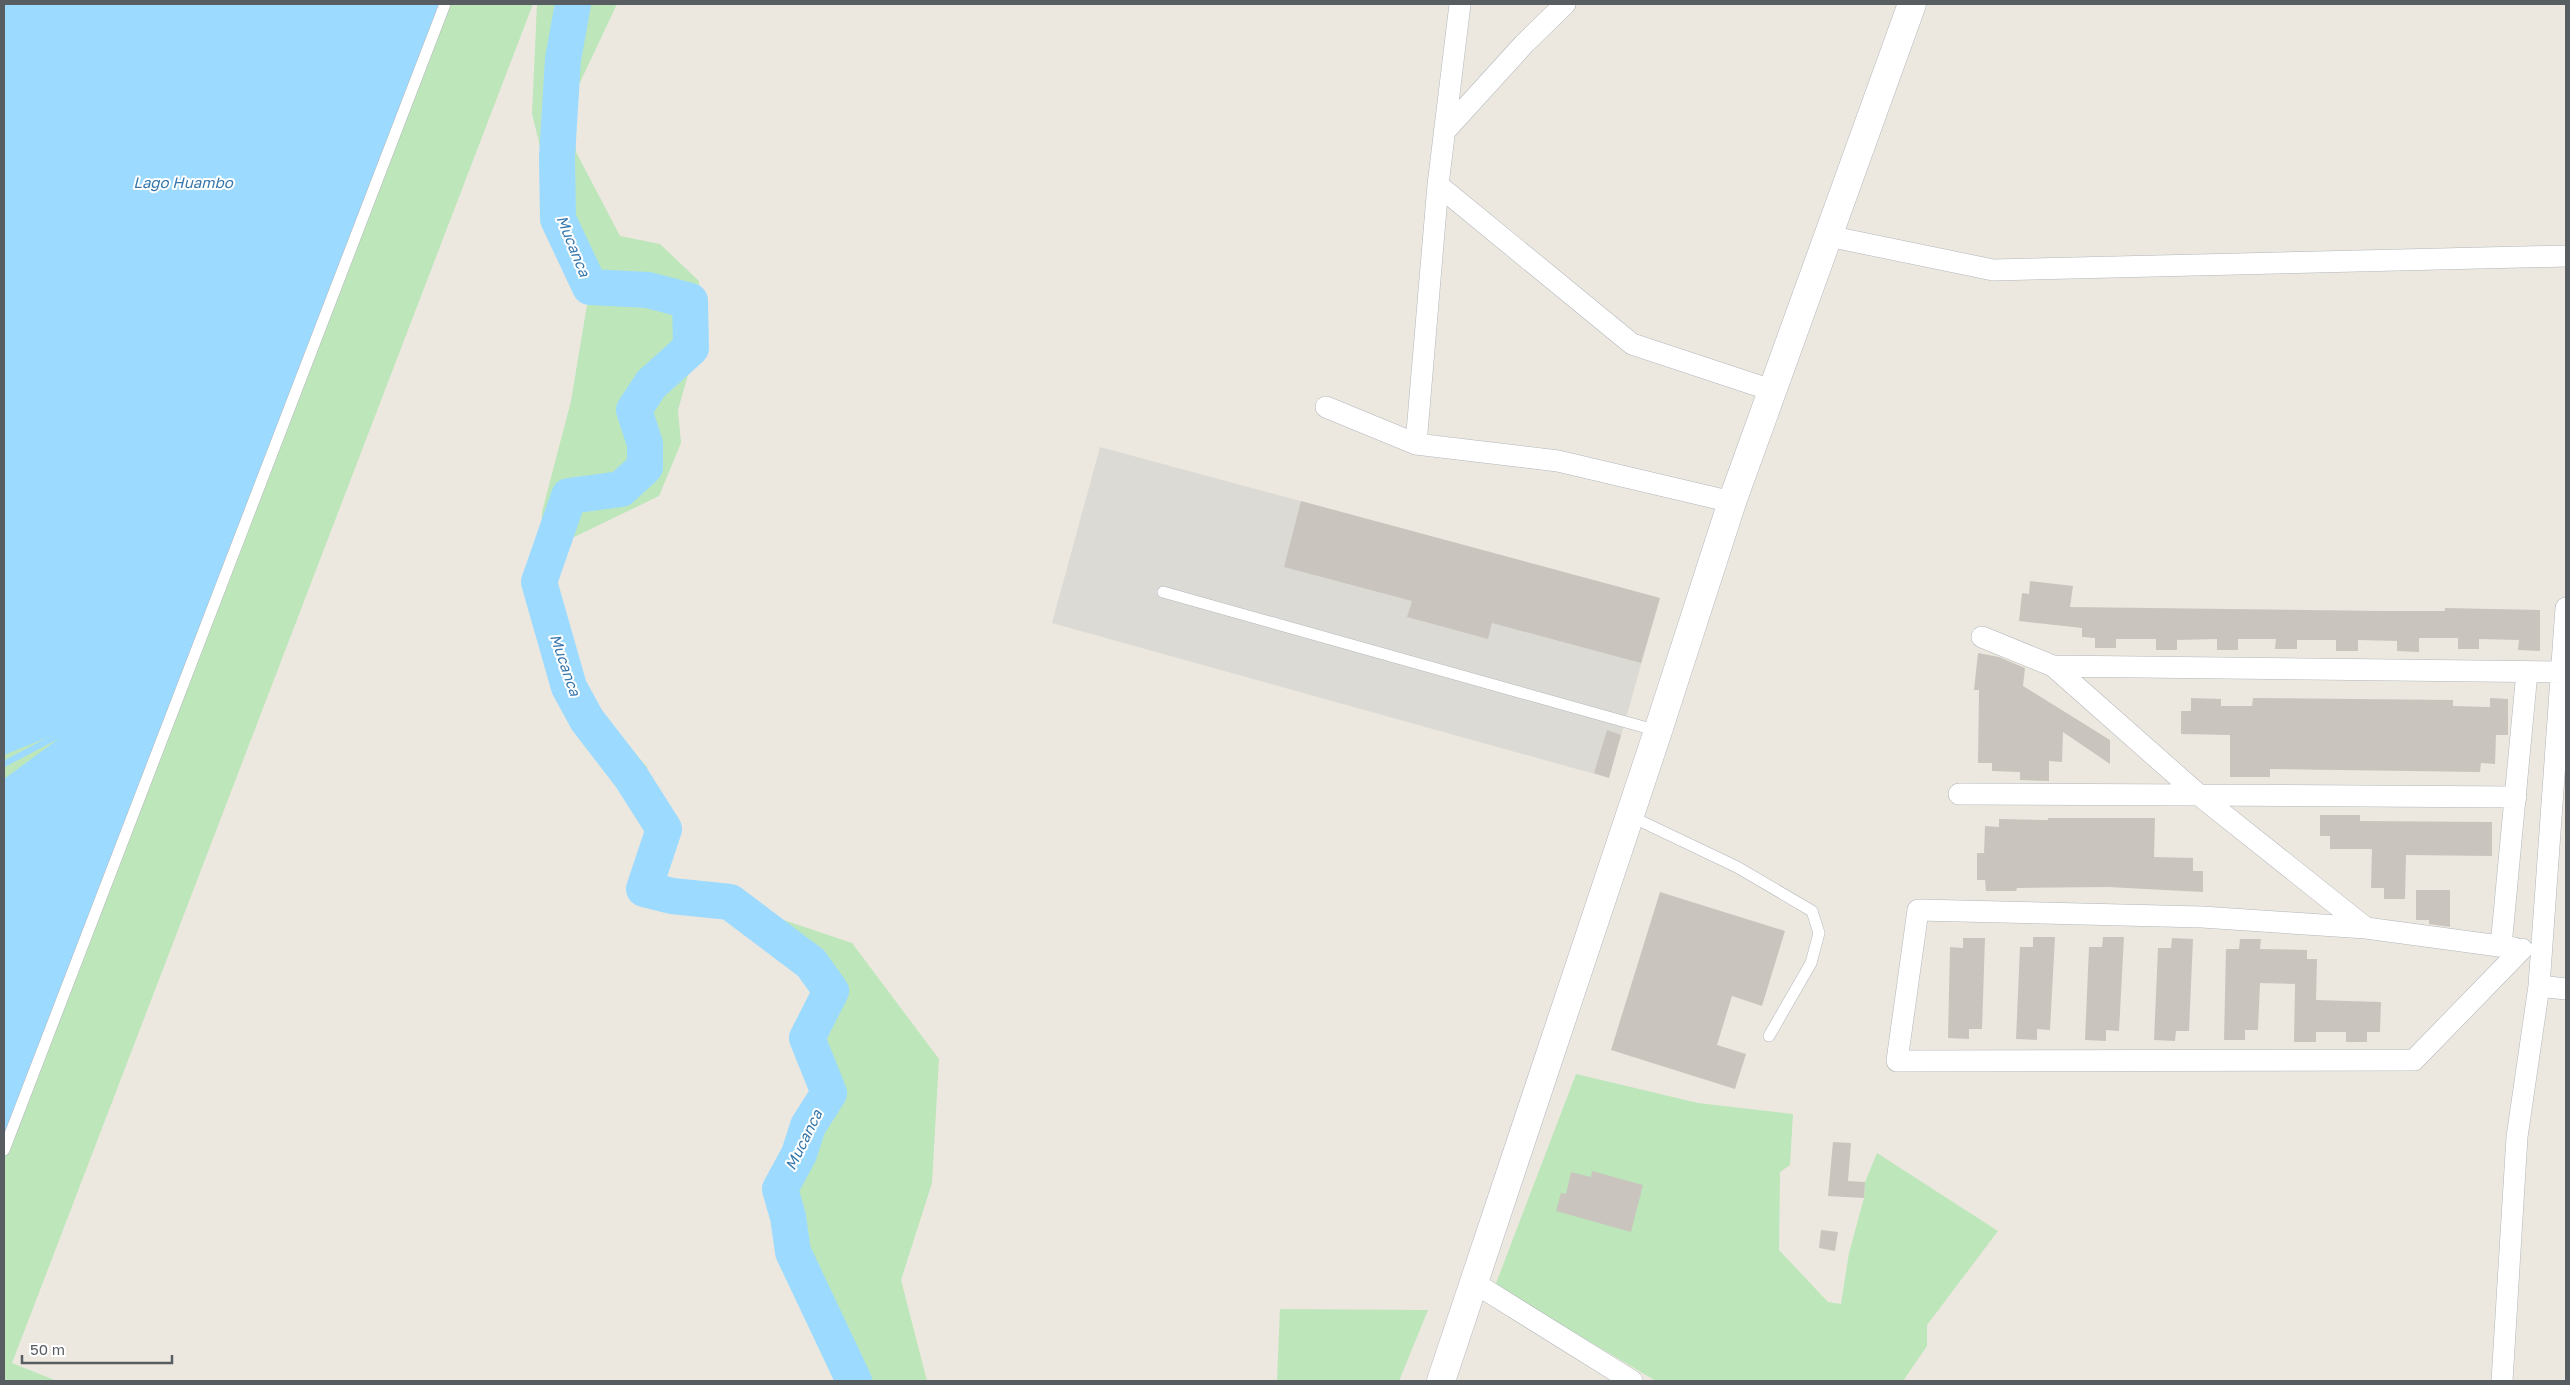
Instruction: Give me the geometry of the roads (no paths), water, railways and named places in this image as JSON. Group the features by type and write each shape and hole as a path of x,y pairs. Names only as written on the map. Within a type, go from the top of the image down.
{"street":[{"path":"1416,444 1438,185 1460,4"},
{"path":"1444,132 1524,44 1565,4"},
{"path":"1441,1381 1770,390 1912,4"},
{"path":"1438,185 1632,344 1770,390"},
{"path":"1828,236 1993,270 2566,256"},
{"path":"1326,407 1416,444 1558,461 1732,502"},
{"path":"2521,949 2366,928 2202,916 1918,910 1897,1061 2414,1060 2521,949 2562,672 2566,608"},
{"path":"1982,637 2053,666 2199,795 2366,928"},
{"path":"2053,666 2562,672"},
{"path":"2502,1381 2517,1137 2539,986 2521,949 2516,797 2527,672"},
{"path":"1959,794 2516,797"},
{"path":"2539,986 2566,989"},
{"path":"1473,1282 1632,1381"}],"lane":[{"path":"4,1150 445,4"},
{"path":"1163,592 1658,731"},
{"path":"1630,816 1736,867 1812,911 1819,934 1811,963 1769,1036"}],"water":[{"name":"Lago Huambo","path":"4,4 445,4 4,1150 4,779 76,726 4,755"}],"waterway":[{"name":"Mucanca","path":"573,4 563,59 557,157 558,219 590,287 648,290 690,301 691,348 651,384 634,410 645,444 645,467 621,489 569,496 539,582 569,687 587,720 631,777 664,829 644,889 672,896 730,902 811,963 831,991 807,1038 829,1093 808,1126 799,1154 780,1189 788,1217 793,1252 854,1381"},
{"path":"4,764 78,725 81,718"}]}
